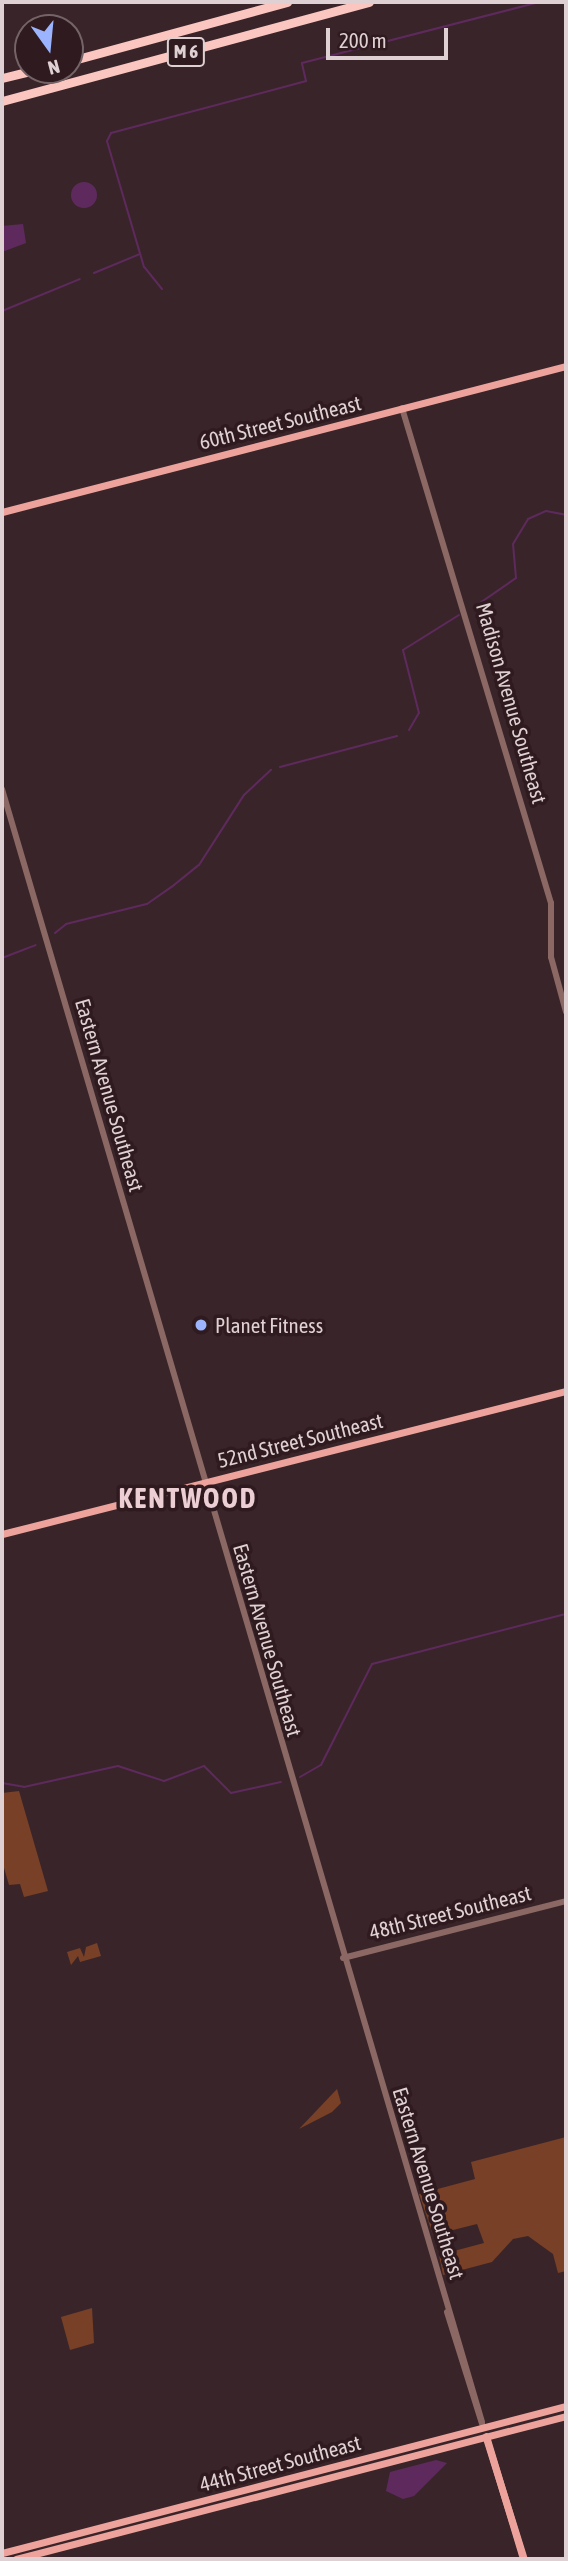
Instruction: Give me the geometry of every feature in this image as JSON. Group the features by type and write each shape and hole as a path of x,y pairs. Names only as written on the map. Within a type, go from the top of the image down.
{"highway":[{"name":"M 6","path":"84,57 287,2"},
{"name":"M 6","path":"2,100 369,2"}],"main road":[{"name":"60th Street Southeast","path":"2,512 566,366"},
{"name":"52nd Street Southeast","path":"2,1534 566,1391"},
{"name":"44th Street Southeast","path":"2,2553 482,2425 566,2406"},
{"path":"546,2421 553,2410"},
{"name":"44th Street Southeast","path":"16,2559 566,2416"},
{"name":"Eastern Avenue Southeast","path":"486,2437 502,2503 523,2557"},
{"name":"Eastern Avenue Southeast","path":"486,2437 516,2522 523,2557"},
{"path":"405,2457 418,2444"},
{"path":"286,2488 301,2475"},
{"path":"188,2514 196,2502"},
{"path":"502,2503 516,2522"},
{"path":"139,2527 151,2514"}],"street":[{"name":"Madison Avenue Southeast","path":"402,408 551,903 551,957 566,1012"},
{"name":"Eastern Avenue Southeast","path":"2,789 444,2298 464,2379 486,2437"},
{"name":"48th Street Southeast","path":"343,1958 566,1901"},
{"name":"Eastern Avenue Southeast","path":"444,2298 480,2399 482,2425"},
{"path":"464,2379 480,2399"}],"shaded area":[{"path":"84,182 93,186 97,195 93,204 84,208 75,204 71,195 75,186"},
{"path":"23,224 26,243 2,252 2,226"},
{"path":"19,1791 48,1891 24,1897 20,1884 9,1885 2,1861 2,1793"},
{"path":"97,1943 101,1956 80,1962 78,1956 71,1965 67,1952 80,1948 84,1957 86,1947"},
{"path":"337,2089 341,2103 332,2112 299,2129"},
{"path":"566,2137 566,2271 558,2273 553,2254 528,2236 513,2239 492,2262 443,2275 439,2255 484,2243 477,2224 433,2235 419,2194 475,2179 471,2162"},
{"path":"92,2308 94,2343 70,2350 61,2317"},
{"path":"436,2460 447,2463 414,2496 403,2499 386,2491 390,2472"}],"waterway":[{"path":"162,289 144,267 107,141 111,133 306,81 302,63 540,2"},
{"path":"94,273 140,254"},
{"path":"2,311 80,279"},
{"path":"474,607 516,578 513,544 528,519 546,511 566,515"},
{"path":"409,730 419,713 403,650 459,615"},
{"path":"280,767 397,736"},
{"path":"55,933 66,924 147,904 174,885 199,865 244,795 271,770"},
{"path":"2,958 36,945"},
{"path":"300,1777 321,1765 372,1664 566,1614"},
{"path":"2,1783 24,1787 118,1766 164,1781 204,1766 231,1793 281,1782"}],"place":[{"name":"Planet Fitness","path":"201,1325"}],"district":[{"name":"KENTWOOD","path":"188,1498"}]}
